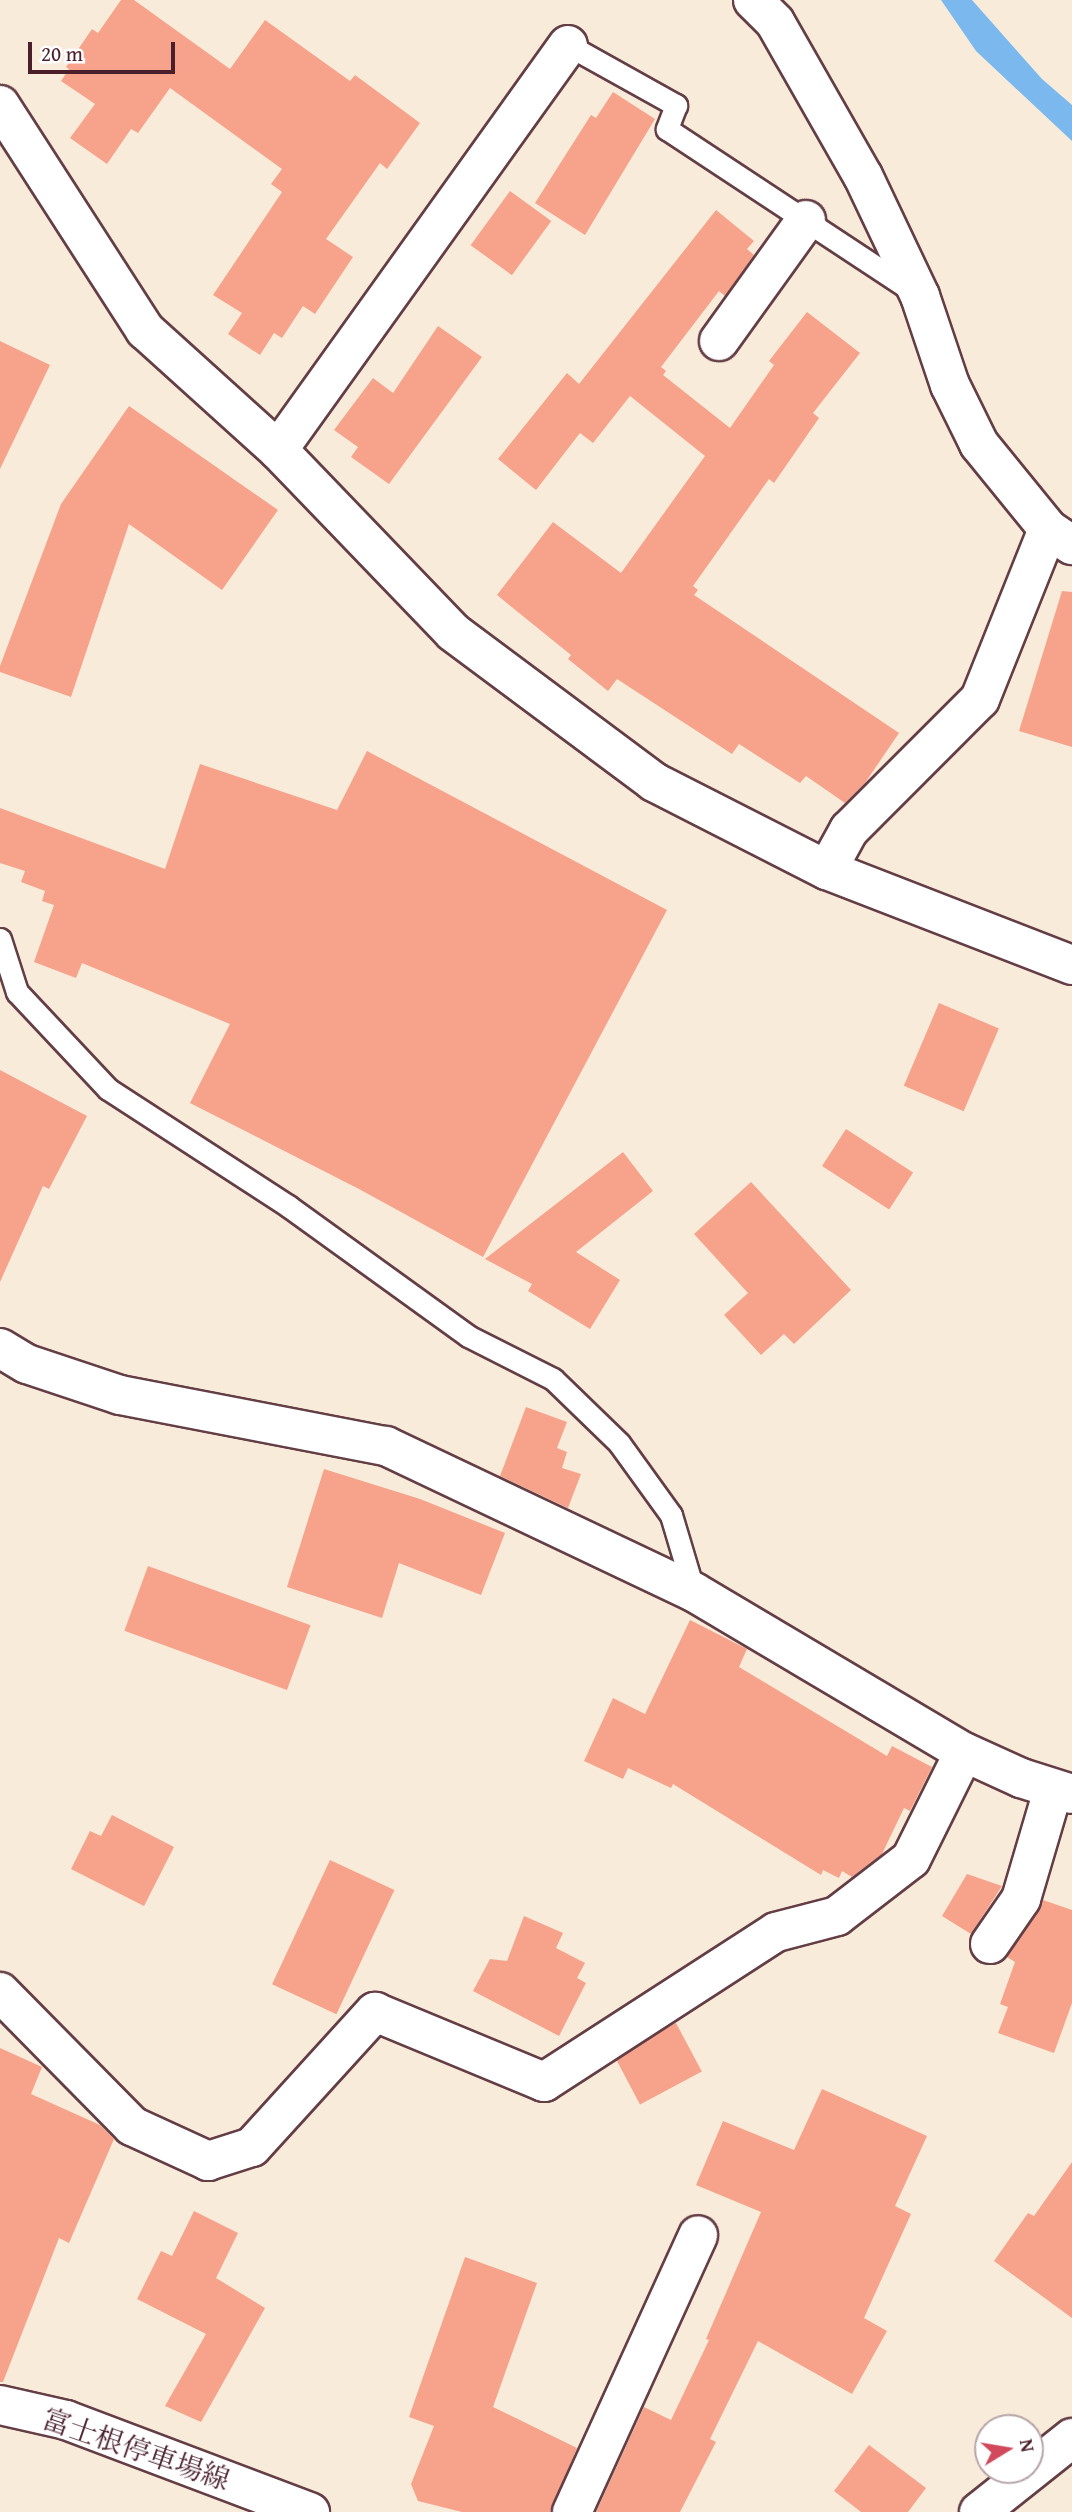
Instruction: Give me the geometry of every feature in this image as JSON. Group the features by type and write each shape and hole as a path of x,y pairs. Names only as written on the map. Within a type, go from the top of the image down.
{"street":[{"path":"753,0 775,22 863,176 920,296 950,385 979,444 1060,537 980,699 849,830 827,870"},
{"path":"278,450 568,45"},
{"path":"0,105 145,330 278,450 453,632 654,782 827,870 1072,965"},
{"path":"719,341 806,220"},
{"path":"0,1348 27,1364 121,1395 386,1446 694,1592 964,1752 1063,1792 1021,1899 989,1944"},
{"path":"0,1992 132,2126 208,2161 252,2147 375,2012 544,2082 776,1932 837,1916 911,1859 964,1752"},
{"path":"572,2512 698,2235"},
{"name":"富士根停車場線","path":"0,2405 66,2420 310,2512"},
{"path":"979,2512 1072,2438"}],"lane":[{"path":"568,45 676,105 667,129 920,296"},
{"path":"0,939 17,992 108,1089 288,1206 468,1336 553,1379 620,1443 671,1515 694,1592"}],"water":[{"path":"941,0 972,0 1042,79 1072,105 1072,141 976,51"}],"building":[{"path":"121,0 134,0 230,69 265,20 350,81 355,75 420,123 387,169 380,163 326,239 353,257 315,314 303,306 282,338 274,333 260,355 228,334 242,313 213,295 282,192 271,184 282,169 170,88 138,133 131,129 107,164 70,138 95,104 61,81 69,69 66,67 92,29 98,33"},
{"path":"613,92 655,119 585,235 535,203 591,115 596,118"},
{"path":"510,191 551,221 512,275 471,245"},
{"path":"716,210 754,241 747,249 754,255 725,296 719,291 661,367 666,371 663,375 730,428 774,365 769,361 807,312 860,353 813,413 819,418 774,483 769,479 693,586 698,590 694,595 899,733 865,783 845,803 806,776 800,783 739,744 732,754 617,679 608,691 568,659 571,655 497,595 553,522 621,573 705,456 630,396 593,443 580,433 536,490 498,459 567,373 579,384"},
{"path":"438,326 482,357 389,484 351,457 358,447 334,430 373,378 393,393"},
{"path":"0,341 50,365 0,469"},
{"path":"129,406 278,510 222,590 129,524 71,697 0,672 0,666 61,504"},
{"path":"1062,591 1072,592 1072,747 1019,731"},
{"path":"367,751 667,910 483,1257 359,1189 190,1103 230,1024 82,963 76,978 34,962 54,905 42,901 45,891 21,882 25,871 0,863 0,808 165,869 200,764 337,810"},
{"path":"939,1003 999,1028 964,1111 904,1086"},
{"path":"0,1070 87,1116 49,1189 43,1186 0,1282"},
{"path":"846,1129 913,1173 889,1209 822,1166"},
{"path":"623,1152 653,1191 576,1252 620,1280 590,1329 528,1291 532,1284 485,1259"},
{"path":"751,1182 851,1290 794,1344 784,1334 761,1355 724,1315 748,1293 694,1234"},
{"path":"526,1407 567,1422 557,1448 567,1452 562,1468 581,1474 568,1508 500,1476"},
{"path":"324,1469 420,1499 505,1533 481,1595 399,1563 382,1618 287,1587"},
{"path":"148,1566 311,1625 287,1690 124,1631"},
{"path":"690,1620 747,1649 739,1667 887,1756 892,1746 932,1767 910,1811 904,1808 882,1854 852,1877 842,1871 839,1878 823,1870 821,1875 673,1784 671,1788 628,1768 623,1779 584,1761 613,1698 645,1714"},
{"path":"112,1815 174,1847 144,1906 71,1869 90,1831 101,1836"},
{"path":"330,1860 394,1890 336,2014 272,1984"},
{"path":"967,1874 1002,1886 971,1934 942,1916"},
{"path":"1043,1900 1072,1910 1072,2003 1054,2053 998,2033 1008,2007 1000,2004 1015,1962 1007,1957"},
{"path":"524,1916 563,1933 556,1948 585,1963 577,1978 586,1983 559,2036 473,1991 490,1959 507,1961"},
{"path":"676,2023 702,2072 640,2104 614,2056"},
{"path":"0,2048 42,2067 31,2094 100,2125 114,2139 69,2243 59,2238 3,2382 0,2382"},
{"path":"822,2089 927,2136 895,2206 911,2214 864,2318 887,2331 852,2394 758,2341 710,2439 716,2442 680,2512 596,2512 644,2407 671,2420 709,2340 706,2339 761,2212 696,2185 723,2121 794,2150"},
{"path":"1072,2162 1072,2318 994,2261 1028,2213 1034,2216"},
{"path":"194,2211 238,2233 216,2278 265,2308 201,2422 165,2406 206,2334 137,2299 161,2251 172,2256"},
{"path":"465,2257 537,2283 493,2407 577,2448 550,2512 462,2512 418,2501 411,2484 434,2426 409,2417"},
{"path":"869,2445 926,2488 908,2512 861,2512 834,2491"}]}
